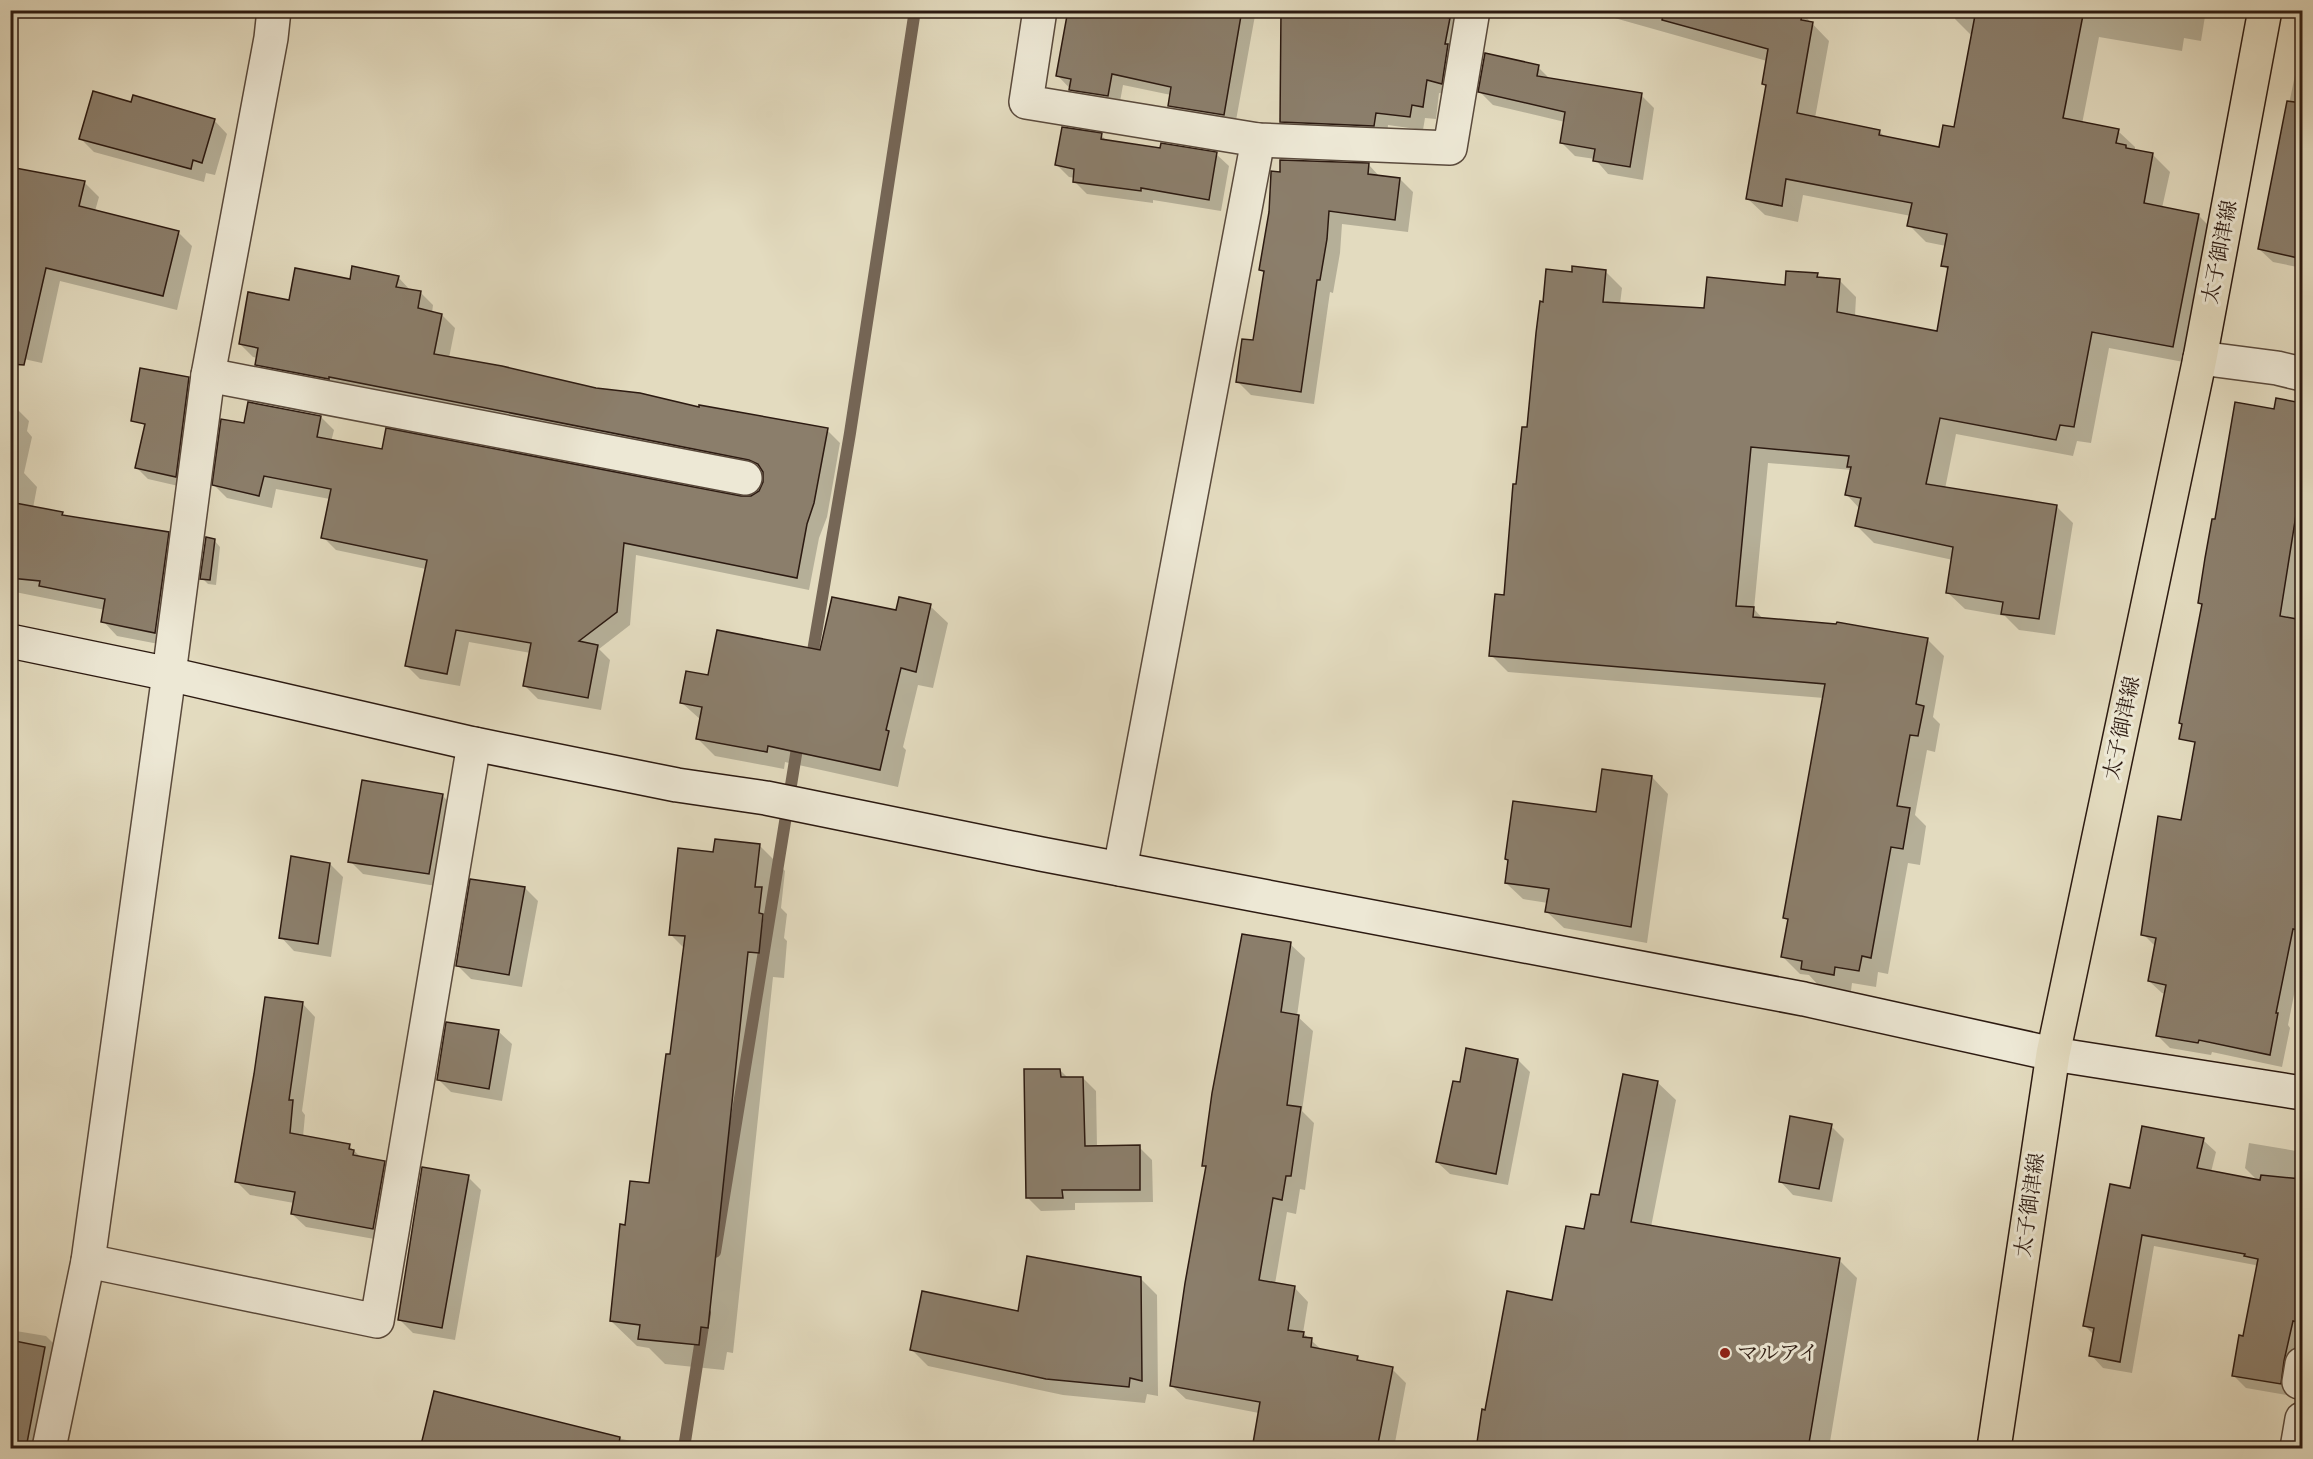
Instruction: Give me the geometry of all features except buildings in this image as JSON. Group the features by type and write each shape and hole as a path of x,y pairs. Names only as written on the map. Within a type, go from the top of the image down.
{"main road":[{"name":"太子御津線","path":"1996,1448 2053,1054 2200,358 2265,10"}],"street":[{"path":"49,1449 88,1261 208,375 272,38 274,10"},
{"path":"1040,10 1026,102 1258,140 1450,148 1473,10"},
{"path":"1120,869 1258,140"},
{"path":"2200,358 2277,368 2302,374"},
{"path":"208,375 745,478"},
{"path":"10,641 169,674 474,744 677,785 766,798 1120,869 1804,999 2053,1054 2302,1094"},
{"path":"88,1261 377,1321 474,744"},
{"path":"2302,1364 2299,1382 2302,1382"},
{"path":"2297,1449 2302,1419"}],"waterway":[{"path":"811,663 850,433 915,10"},
{"path":"715,1252 799,736"},
{"path":"684,1448 705,1313"}],"place":[{"name":"マルアイ","path":"1725,1353"}]}
